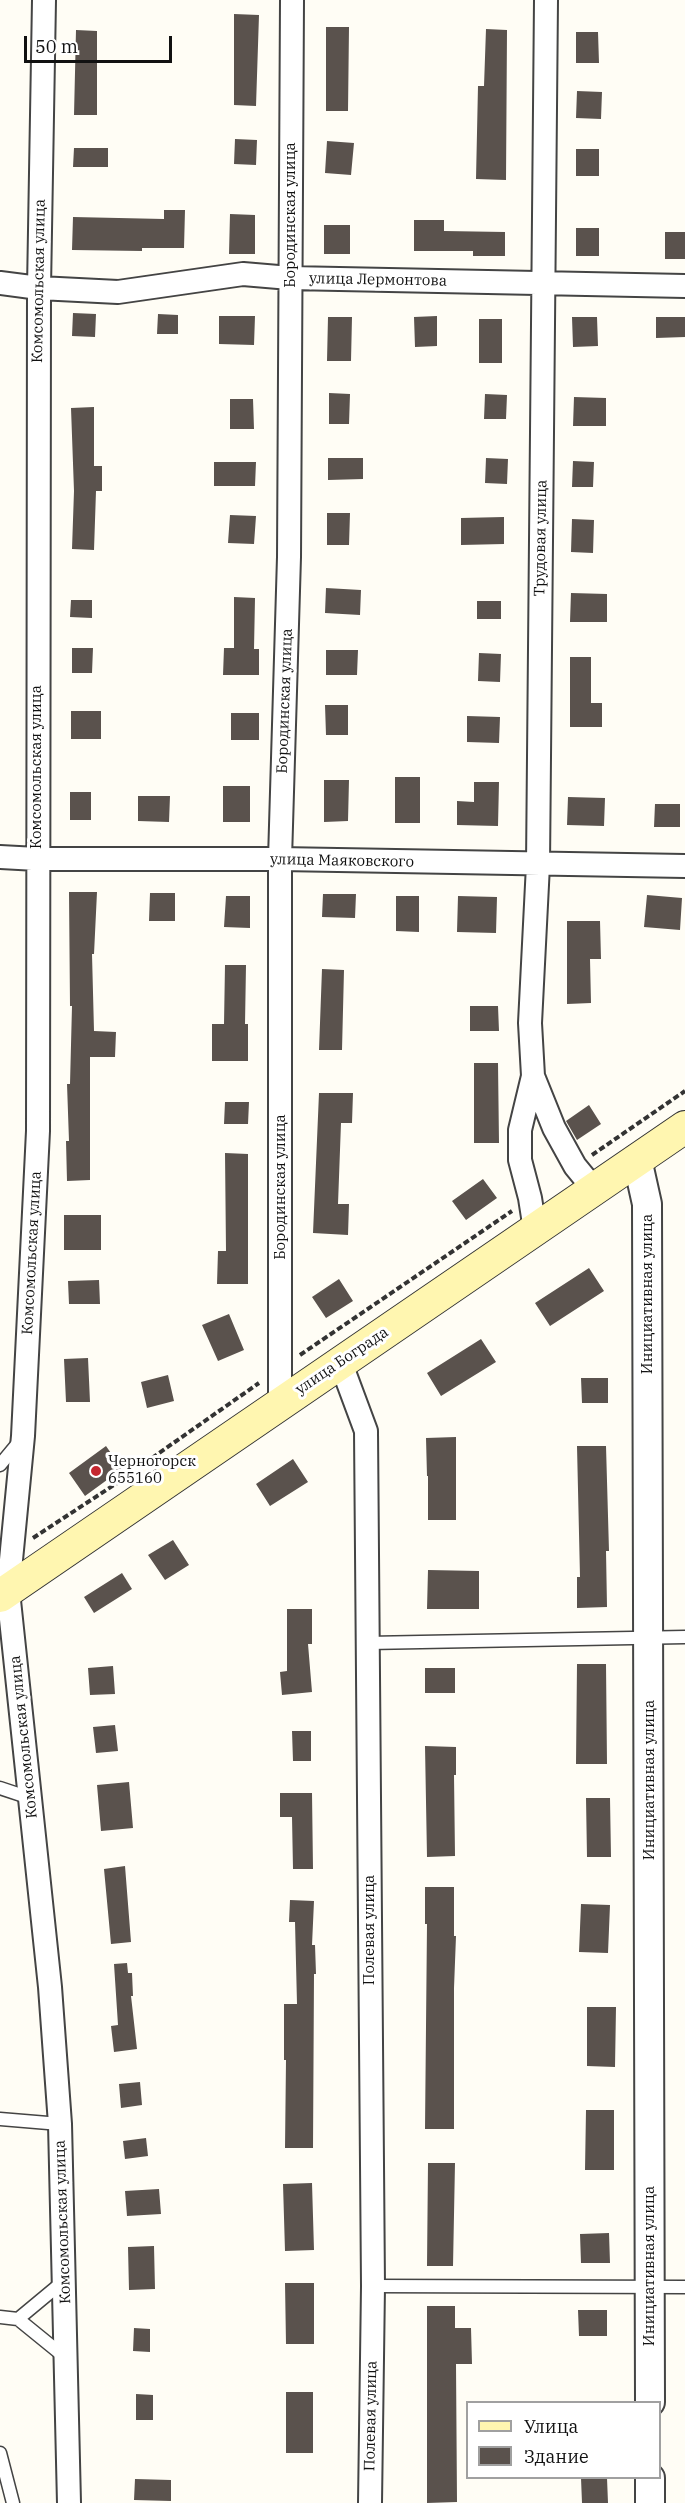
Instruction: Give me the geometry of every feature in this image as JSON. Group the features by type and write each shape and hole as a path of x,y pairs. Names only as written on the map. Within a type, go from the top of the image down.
{"main road":[{"name":"улица Бограда","path":"4,1593 340,1361 535,1230 584,1177 637,1160 685,1127"}],"street":[{"name":"Комсомольская улица","path":"44,0 39,288 38,1131 23,1436 13,1551 4,1593 30,1798 50,1987 60,2124 69,2503"},
{"name":"Бородинская улица","path":"280,1403 280,859 290,557 292,0"},
{"name":"Трудовая улица","path":"535,1230 530,1198 520,1160 520,1130 533,1076 530,1023 538,865 546,0"},
{"name":"улица Лермонтова","path":"0,283 39,288 118,292 243,274 290,278 685,286"},
{"name":"улица Маяковского","path":"0,857 685,866"},
{"name":"Трудовая улица","path":"533,1076 554,1128 584,1177"},
{"name":"Инициативная улица","path":"637,1160 647,1204 650,1637 650,2401"},
{"name":"Полевая улица","path":"340,1361 366,1431 373,2286 369,2503"},
{"path":"650,2479 650,2503"}],"lane":[{"path":"0,1465 23,1436"},
{"path":"368,1643 685,1637"},
{"path":"0,1788 30,1798"},
{"path":"0,2119 60,2124"},
{"path":"18,2319 65,2280"},
{"path":"373,2286 685,2287"},
{"path":"0,2318 18,2319 67,2359"},
{"path":"0,2453 13,2503"}],"path":[{"path":"584,1177 685,1091"},
{"path":"150,1460 530,1198"},
{"path":"13,1551 121,1480"}],"building":[{"path":"234,14 259,15 256,106 234,105"},
{"path":"326,27 349,27 348,111 326,111"},
{"path":"486,29 507,30 506,180 476,179 478,86 484,86"},
{"path":"76,30 97,31 97,115 74,115"},
{"path":"576,32 598,32 599,63 576,63"},
{"path":"577,91 602,92 601,119 576,118"},
{"path":"235,139 257,140 256,165 234,164"},
{"path":"327,141 354,143 351,175 325,173"},
{"path":"74,148 108,148 108,167 73,167"},
{"path":"576,149 599,149 599,176 576,176"},
{"path":"164,210 185,210 184,248 142,248 142,251 72,250 73,217 164,219"},
{"path":"230,214 255,215 255,254 229,254"},
{"path":"414,220 444,220 444,231 505,232 505,256 473,256 473,251 414,251"},
{"path":"324,225 350,225 350,254 324,254"},
{"path":"576,228 599,228 599,256 576,256"},
{"path":"665,232 685,232 685,259 665,259"},
{"path":"73,313 96,314 95,337 72,336"},
{"path":"158,314 178,315 178,334 157,334"},
{"path":"219,316 255,316 254,345 219,344"},
{"path":"437,316 437,346 415,347 414,317"},
{"path":"328,317 352,317 351,361 327,361"},
{"path":"572,317 597,317 598,346 573,347"},
{"path":"656,317 685,317 685,337 656,338"},
{"path":"479,319 502,319 502,363 479,363"},
{"path":"329,393 350,394 349,424 329,424"},
{"path":"485,394 507,395 506,419 484,419"},
{"path":"574,397 606,398 606,426 573,426"},
{"path":"230,399 253,399 254,429 230,429"},
{"path":"94,407 94,466 102,466 102,491 96,491 94,550 72,549 74,491 71,408"},
{"path":"328,458 363,458 363,479 328,480"},
{"path":"486,458 508,459 507,484 485,483"},
{"path":"573,461 594,462 593,487 572,487"},
{"path":"214,462 256,462 255,486 214,486"},
{"path":"327,513 350,513 349,545 327,545"},
{"path":"230,515 256,516 254,544 228,543"},
{"path":"504,517 504,544 461,545 461,518"},
{"path":"572,519 594,520 593,553 571,552"},
{"path":"326,588 361,590 360,615 325,613"},
{"path":"571,593 607,594 607,622 570,622"},
{"path":"234,597 255,598 254,649 259,649 259,675 223,675 224,648 234,648"},
{"path":"71,600 92,600 92,618 70,617"},
{"path":"477,601 501,601 501,619 477,619"},
{"path":"72,648 93,648 92,673 72,673"},
{"path":"326,650 358,650 357,675 326,675"},
{"path":"479,653 501,654 500,682 478,681"},
{"path":"570,657 591,657 591,703 602,703 602,727 570,727"},
{"path":"325,705 348,705 348,735 326,735"},
{"path":"71,711 101,711 101,739 71,739"},
{"path":"231,713 259,713 259,740 231,740"},
{"path":"467,716 500,717 499,743 467,742"},
{"path":"395,777 420,777 420,823 395,823"},
{"path":"324,780 349,780 348,821 324,822"},
{"path":"474,782 499,782 498,826 457,825 457,801 474,802"},
{"path":"223,786 250,786 250,822 223,822"},
{"path":"70,792 91,792 91,820 70,820"},
{"path":"138,796 170,796 169,822 138,821"},
{"path":"568,797 605,798 604,826 567,825"},
{"path":"655,804 680,804 680,827 654,827"},
{"path":"69,892 97,892 94,954 92,954 94,1031 116,1032 115,1057 90,1057 90,1180 67,1181 66,1141 69,1141 67,1084 70,1084 72,1006 70,1006"},
{"path":"150,893 175,893 175,921 149,921"},
{"path":"323,894 356,894 355,918 322,917"},
{"path":"647,895 682,898 680,930 644,927"},
{"path":"226,896 250,896 250,928 224,927"},
{"path":"396,896 419,896 419,932 396,931"},
{"path":"458,896 497,897 496,933 457,932"},
{"path":"567,921 600,921 601,959 590,959 591,1003 567,1004"},
{"path":"225,965 246,965 245,1024 248,1024 248,1061 212,1061 212,1024 224,1024"},
{"path":"322,969 344,970 342,1050 319,1050"},
{"path":"470,1006 498,1006 499,1031 470,1031"},
{"path":"474,1063 498,1063 499,1143 474,1143"},
{"path":"319,1093 353,1093 352,1123 341,1123 338,1204 349,1204 348,1235 313,1233"},
{"path":"225,1102 249,1102 248,1124 224,1124"},
{"path":"589,1105 601,1124 577,1140 566,1121"},
{"path":"225,1153 248,1154 248,1284 217,1284 218,1251 226,1251"},
{"path":"483,1179 497,1198 466,1220 452,1201"},
{"path":"64,1215 101,1215 101,1250 64,1250"},
{"path":"589,1268 604,1291 550,1326 535,1303"},
{"path":"339,1279 353,1301 326,1318 312,1297"},
{"path":"99,1280 100,1304 69,1304 68,1281"},
{"path":"229,1314 244,1350 218,1361 202,1325"},
{"path":"481,1339 496,1362 441,1396 427,1373"},
{"path":"88,1358 90,1402 66,1402 64,1359"},
{"path":"168,1375 174,1401 147,1408 141,1382"},
{"path":"581,1378 608,1378 608,1403 582,1403"},
{"path":"456,1437 456,1520 428,1520 426,1438"},
{"name":"Черногорск 655160","path":"106,1446 122,1469 85,1496 69,1473"},
{"path":"577,1446 606,1446 609,1551 606,1551 607,1607 577,1608 577,1577 580,1577"},
{"path":"293,1459 308,1482 270,1506 256,1484"},
{"path":"173,1540 189,1565 165,1580 148,1555"},
{"path":"428,1570 479,1571 479,1609 427,1609"},
{"path":"122,1573 132,1589 94,1613 84,1597"},
{"path":"287,1609 312,1609 312,1644 308,1644 312,1692 282,1695 280,1672 287,1671"},
{"path":"577,1664 606,1664 607,1764 576,1764"},
{"path":"113,1666 115,1694 90,1695 88,1668"},
{"path":"425,1668 455,1668 455,1693 425,1693"},
{"path":"115,1725 118,1751 96,1753 93,1727"},
{"path":"292,1731 311,1731 311,1761 293,1761"},
{"path":"425,1746 456,1747 455,1856 427,1857"},
{"path":"129,1782 133,1828 101,1831 97,1785"},
{"path":"280,1793 312,1793 313,1869 293,1869 292,1817 280,1817"},
{"path":"586,1798 610,1798 611,1857 587,1857"},
{"path":"125,1866 131,1942 111,1944 104,1869"},
{"path":"425,1887 454,1887 454,1936 456,1936 454,2129 425,2129 427,1924 425,1924"},
{"path":"290,1900 314,1901 312,1945 315,1945 316,1974 314,1974 313,2148 285,2148 284,2004 297,2004 295,1922 289,1922"},
{"path":"581,1904 610,1905 608,1953 579,1952"},
{"path":"127,1963 128,1973 132,1973 133,1996 131,1996 137,2049 114,2052 111,2026 118,2025 114,1964"},
{"path":"587,2007 616,2007 615,2067 587,2066"},
{"path":"140,2082 142,2105 121,2108 119,2084"},
{"path":"586,2110 614,2110 614,2170 585,2170"},
{"path":"146,2138 148,2156 125,2159 123,2141"},
{"path":"428,2163 455,2163 453,2266 427,2266"},
{"path":"312,2183 314,2250 285,2251 283,2184"},
{"path":"159,2189 161,2214 127,2216 125,2191"},
{"path":"609,2233 610,2263 581,2263 580,2234"},
{"path":"154,2246 155,2289 129,2290 128,2247"},
{"path":"285,2283 314,2283 314,2344 286,2344"},
{"path":"427,2306 455,2306 455,2328 471,2328 472,2364 456,2364 457,2502 427,2503"},
{"path":"578,2310 607,2310 607,2336 579,2336"},
{"path":"134,2328 150,2329 150,2352 133,2351"},
{"path":"286,2392 313,2392 313,2453 286,2453"},
{"path":"136,2394 153,2395 153,2420 136,2420"},
{"path":"135,2479 171,2480 171,2501 134,2500"},
{"path":"581,2479 607,2479 608,2503 582,2503"}],"place":[{"name":"Черногорск 655160","path":"96,1471"}]}
